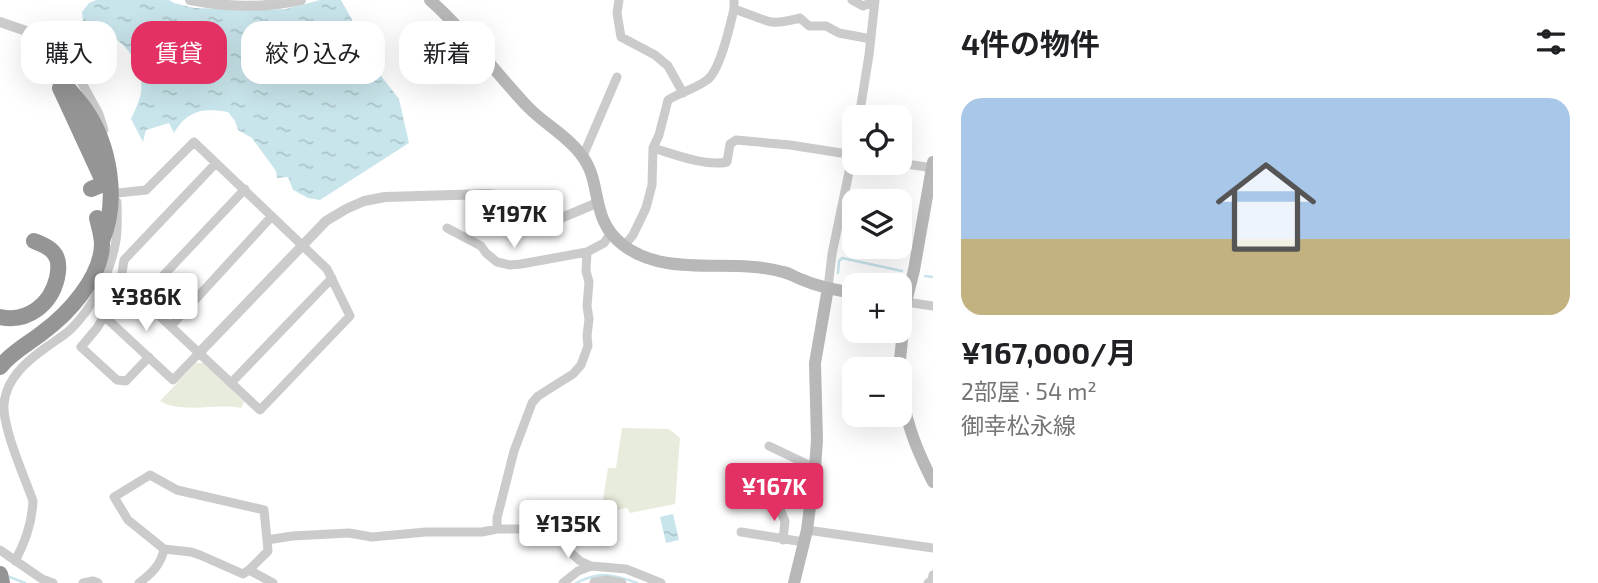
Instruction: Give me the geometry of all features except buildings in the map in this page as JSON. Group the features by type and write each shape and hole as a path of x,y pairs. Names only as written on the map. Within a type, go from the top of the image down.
{"highway":[{"path":"57,84 102,179 101,185 91,189"},
{"path":"64,84 95,127 104,153 110,199 102,241"},
{"path":"0,367 13,353 53,325 78,300 96,268 102,248 97,218"},
{"path":"0,317 7,319 27,316 43,306 53,291 59,271 55,254 34,241"},
{"path":"0,574 2,583"}],"main road":[{"path":"430,0 451,19 528,107 583,156 590,170 597,203 610,234 624,246 642,257 659,262 678,265 749,266 785,272 801,280 842,291"},
{"path":"912,276 933,166"},
{"path":"794,583 806,536 815,468 815,363 828,288"},
{"path":"908,427 933,482"}],"street":[{"path":"190,0 207,4 246,6 284,4 301,0"},
{"path":"852,0 863,6 875,0"},
{"path":"861,105 875,0"},
{"path":"617,1 621,37 655,55 667,66 682,93"},
{"path":"624,246 633,235 646,208 652,185 653,148 668,100 711,78 719,66 734,5 769,22 800,18 809,26 825,26 839,33 871,39"},
{"path":"0,22 21,29"},
{"path":"583,156 617,77"},
{"path":"15,561 23,547 33,513 33,501 4,420 4,403 9,384 41,350 69,330 85,311 109,266 116,240 118,193 113,160 99,114 82,84"},
{"path":"653,148 693,159 721,163 727,162 730,144 736,140 842,152"},
{"path":"118,193 146,190 194,142 327,269 350,316 260,410 121,280"},
{"path":"149,357 126,381 117,380 81,347 104,316 121,280 124,260 216,163"},
{"path":"912,164 933,166"},
{"path":"828,288 832,254 849,175"},
{"path":"141,299 245,189"},
{"path":"104,316 173,380 326,221 364,201 385,197 503,195 554,220 597,203"},
{"path":"171,326 272,216"},
{"path":"447,228 481,246 497,262 510,265 587,252 604,243 610,234"},
{"path":"497,528 513,451 532,402 573,374 581,365 588,345 587,252"},
{"path":"231,383 332,278"},
{"path":"912,303 933,306"},
{"path":"769,446 815,468"},
{"path":"764,473 785,522 783,540"},
{"path":"150,475 177,489 264,510 267,540 268,551 243,574 191,552 163,549 128,520 114,498 150,475"},
{"path":"267,540 349,533 372,537 426,532 482,532 497,528 526,529 561,535 571,553 591,566 626,569 660,583"},
{"path":"741,532 783,540 806,536 933,548"},
{"path":"139,583 162,559 163,549"},
{"path":"0,550 42,579 53,583"},
{"path":"591,566 595,582 607,580 622,583"},
{"path":"563,583 578,571 591,566"},
{"path":"249,570 273,583"},
{"path":"928,583 933,575"},
{"path":"83,583 98,583"}],"green space":[{"path":"196,363 205,363 244,402 241,408 188,408 160,401"},
{"path":"622,428 669,429 680,438 675,504 630,513 627,508 601,513 608,468 616,468"}],"water":[{"path":"96,0 169,0 194,8 260,10 286,9 320,0 341,0 352,21 241,21 241,84 385,84 385,81 399,99 409,143 320,200 308,198 293,190 288,177 277,178 276,171 252,138 238,130 228,112 197,112 185,119 174,133 169,123 146,130 143,142 131,119 141,93 141,84 227,84 227,21 131,21 131,55 117,40 117,21 83,21 82,12 89,3"},
{"path":"673,514 679,540 666,543 660,517"}],"waterway":[{"path":"838,273 839,261 842,258 902,271"},
{"path":"925,276 933,277"},
{"path":"576,583 600,575 637,583"},
{"path":"7,576 25,583"}]}
